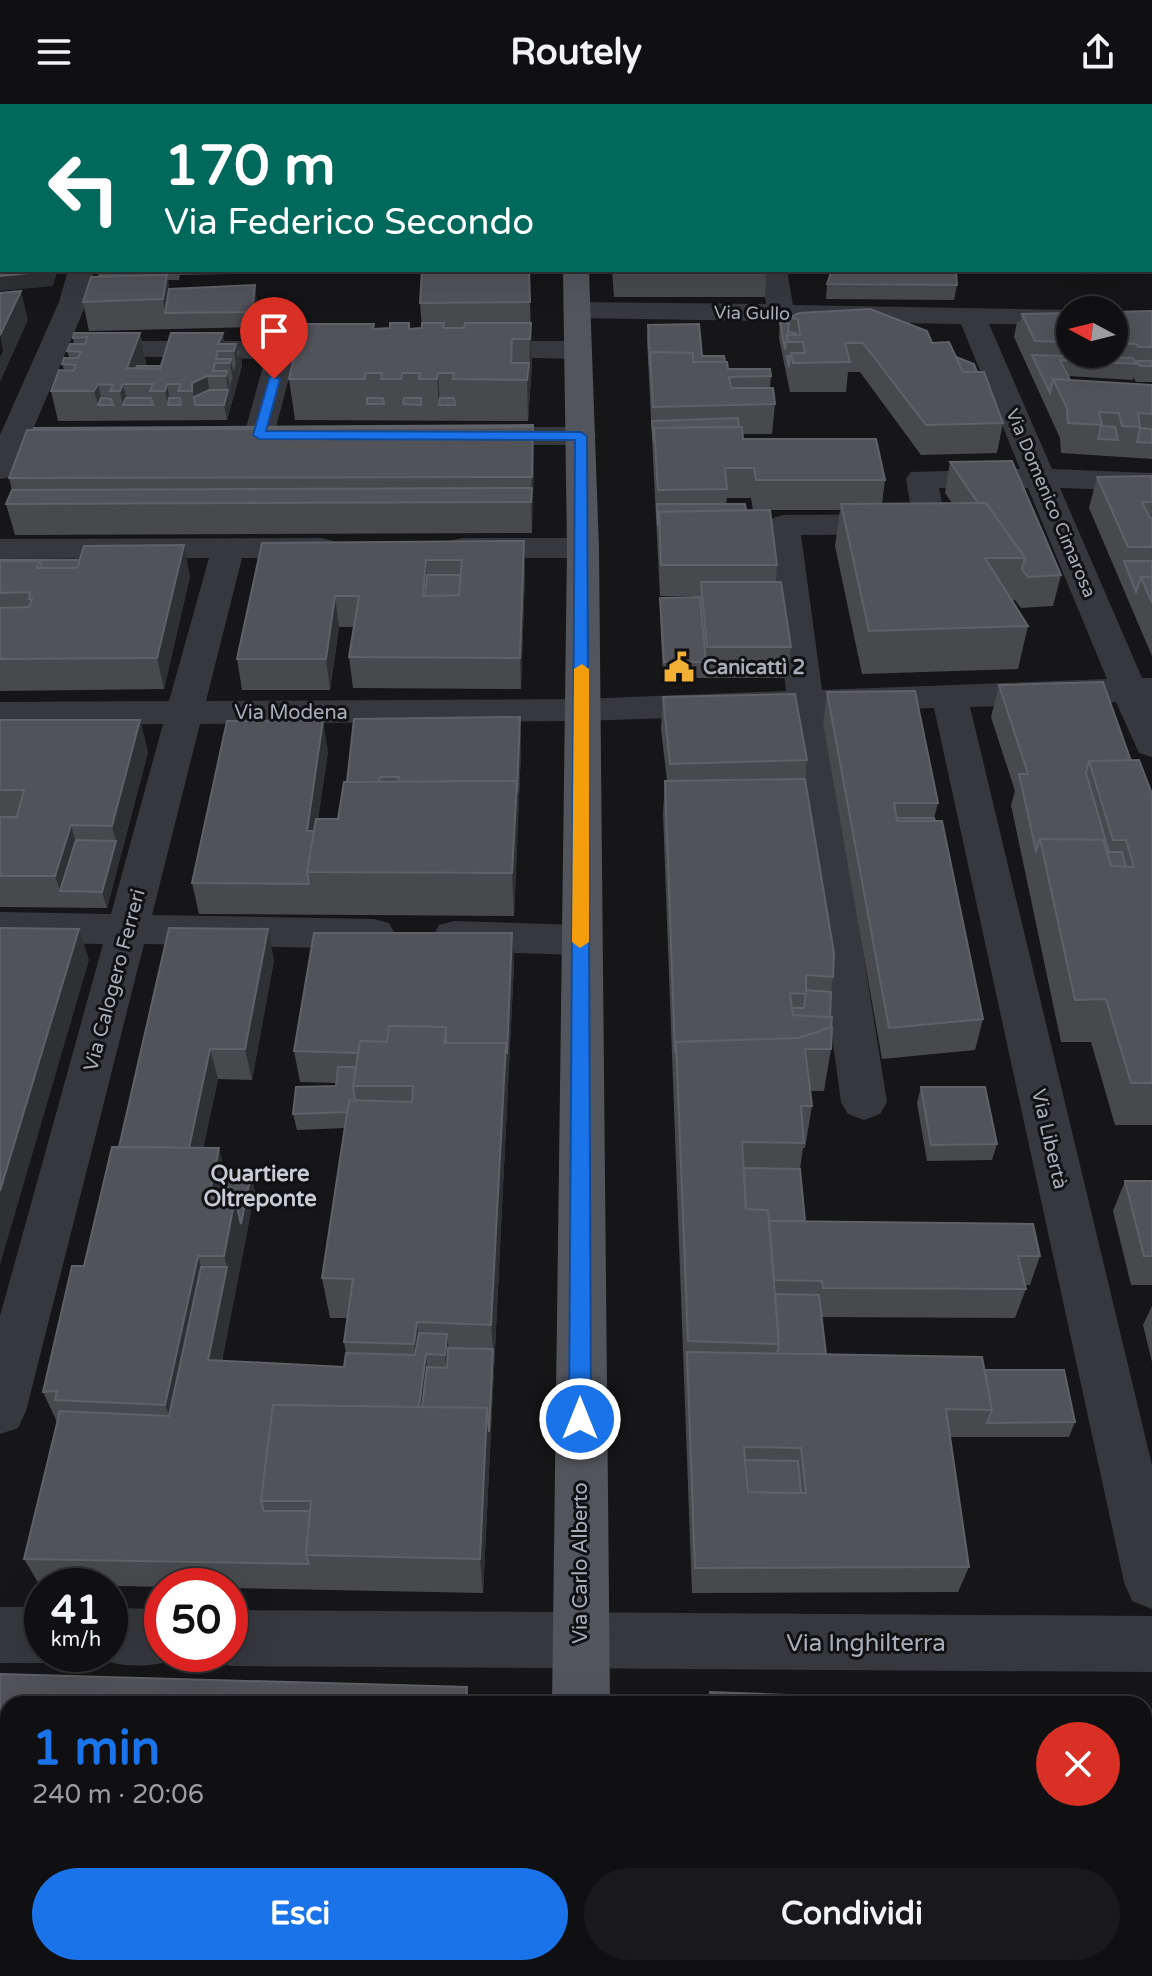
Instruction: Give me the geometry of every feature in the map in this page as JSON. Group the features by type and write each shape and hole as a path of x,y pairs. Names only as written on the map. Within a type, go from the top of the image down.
{"main road":[{"name":"Via Carlo Alberto","path":"576,310 583,548 581,1696"}],"street":[{"path":"0,470 73,302 80,272"},
{"path":"774,272 781,313"},
{"name":"Via Gullo","path":"452,350 576,310 1056,317"},
{"name":"Via Domenico Cimarosa","path":"972,316 1041,478 1141,689 1152,745"},
{"path":"112,350 375,350"},
{"path":"259,435 282,350"},
{"path":"229,435 290,435"},
{"path":"15,436 106,436"},
{"path":"443,436 581,436"},
{"path":"864,1102 805,702 784,525 930,524 922,479 1041,478 1152,482"},
{"name":"Via Calogero Ferreri","path":"0,1411 228,548"},
{"path":"0,549 351,548"},
{"path":"429,548 583,548"},
{"name":"Via Modena","path":"0,714 581,710 1141,689"},
{"name":"Via Libertà","path":"949,696 1152,1582"},
{"path":"0,927 580,940"},
{"path":"0,1635 24,1635"},
{"name":"Via Inghilterra","path":"248,1638 1152,1644"}],"building":[{"path":"0,272 39,272 0,276"},
{"path":"100,272 156,272 155,276 99,277"},
{"path":"422,272 529,272 530,302 420,303"},
{"path":"831,272 956,272 957,285 827,284"},
{"path":"167,275 163,299 83,302 91,277"},
{"path":"255,285 252,312 165,313 169,289"},
{"path":"21,291 0,335 0,293"},
{"path":"870,309 927,331 932,343 949,342 963,372 984,372 1003,423 926,425 863,343 845,343 850,362 793,363 791,353 805,353 803,342 788,342 787,335 800,335 798,319 789,318 799,313"},
{"path":"1152,311 1152,347 1128,344 1128,312"},
{"path":"1056,313 1056,342 1035,341 1022,314"},
{"path":"390,323 409,323 409,329 422,328 422,323 444,323 443,328 464,328 465,323 531,323 530,339 512,339 511,363 529,363 527,380 453,379 454,373 438,373 437,379 419,379 420,373 402,373 401,379 381,379 382,373 365,373 365,379 289,379 302,324 374,324 373,329 390,328"},
{"path":"780,323 789,323 788,332 796,333 787,335 785,349"},
{"path":"699,324 702,356 724,356 725,362 693,362 693,353 650,352 650,366 648,325"},
{"path":"74,333 140,333 127,368 160,369 171,333 223,333 218,344 236,344 234,351 217,351 216,359 231,359 230,363 215,363 213,371 227,371 226,376 207,376 192,383 192,391 178,391 181,384 167,384 165,391 150,391 153,384 123,384 120,391 110,391 113,385 98,384 94,391 51,391 59,370 73,371 76,365 62,364 64,358 78,358 81,352 67,351 70,344 85,344 87,337 73,338"},
{"path":"650,352 693,353 693,362 727,362 728,369 770,369 771,376 729,377 731,388 773,388 775,404 653,407"},
{"path":"1032,355 1056,356 1056,368 1064,368 1070,380 1053,379 1050,393"},
{"path":"956,357 974,364 977,372 963,372"},
{"path":"1128,358 1133,358 1137,364 1128,364"},
{"path":"1137,361 1152,361 1152,366 1140,366"},
{"path":"160,366 160,369 136,368"},
{"path":"1053,379 1152,385 1152,414 1138,413 1140,427 1122,426 1119,413 1099,412 1102,425 1068,423 1067,408"},
{"path":"209,390 228,390 224,405 195,405 194,397"},
{"path":"101,398 111,399 113,405 98,405"},
{"path":"126,398 151,398 153,405 123,405"},
{"path":"169,398 180,398 181,405 168,405"},
{"path":"367,398 383,398 384,404 367,404"},
{"path":"404,398 421,398 421,405 403,404"},
{"path":"440,398 454,398 455,405 439,405"},
{"path":"738,418 739,427 654,428 654,442 652,421"},
{"path":"1101,426 1115,427 1118,440 1098,439"},
{"path":"533,427 34,430 34,428"},
{"path":"533,427 532,477 9,478 27,430"},
{"path":"742,427 743,439 876,439 885,480 756,480 754,468 725,468 727,489 658,490 654,428"},
{"path":"1140,428 1152,429 1152,443 1137,442"},
{"path":"1012,461 1061,575 1028,577 1022,569 1025,558 986,503 978,503 950,462"},
{"path":"1152,476 1152,502 1142,502 1152,518 1152,547 1128,547 1097,477"},
{"path":"532,488 531,502 6,504 12,490"},
{"path":"986,503 1025,558 985,558 1028,626 869,631 841,504"},
{"path":"657,504 745,504 746,510 659,512 658,526"},
{"path":"770,510 777,565 661,565 659,512"},
{"path":"524,541 520,658 349,657 359,596 335,596 326,659 237,659 262,543","holes":["426,560 462,560 459,595 423,596"]},
{"path":"184,545 157,658 0,659 0,608 29,607 32,599 29,599 30,592 0,593 0,561 40,561 37,568 77,568 84,546"},
{"path":"0,560 80,560 77,568 42,568 40,561"},
{"path":"1124,561 1152,561 1152,577 1141,577 1136,592"},
{"path":"427,575 461,575 459,595 425,596"},
{"path":"1141,577 1152,577 1152,603"},
{"path":"701,582 781,582 791,647 707,647"},
{"path":"700,597 706,662 664,662 660,598"},
{"path":"1103,682 1131,761 1089,761 1086,773 1109,852 1122,852 1126,867 1111,866 1103,840 1040,839 1036,851 1019,774 1028,774 999,685"},
{"path":"915,691 938,803 894,803 897,821 942,821 983,1019 889,1028 827,692"},
{"path":"795,694 807,760 670,764 663,697"},
{"path":"520,717 517,793 517,781 398,782 399,777 380,777 379,782 347,782 354,719"},
{"path":"0,720 140,720 112,826 71,825 55,876 0,876 0,817 17,817 24,790 0,790"},
{"path":"323,720 307,831 314,831 307,872 309,884 192,883 227,721"},
{"path":"1139,760 1152,794 1152,1083 1131,1083 1106,999 1075,1000 1040,839 1103,840 1111,866 1134,867 1126,840 1113,840 1089,761"},
{"path":"805,779 834,953 833,977 806,975 806,994 790,993 793,1015 832,1017 831,1027 799,1038 676,1042 675,1053 665,781"},
{"path":"517,781 512,873 307,872 316,819 338,819 344,782"},
{"path":"897,818 934,818 935,821 897,821"},
{"path":"76,840 116,841 102,892 60,891"},
{"path":"0,928 79,929 0,1191"},
{"path":"169,928 268,929 245,1049 210,1049 189,1148 119,1147"},
{"path":"314,933 512,933 507,1054 506,1043 446,1043 446,1027 389,1026 387,1042 360,1041 358,1053 294,1051"},
{"path":"806,990 831,992 830,1017 793,1015 792,1008 804,1008"},
{"path":"389,1026 446,1027 444,1043 506,1043 491,1325 417,1322 414,1344 344,1342 353,1279 322,1278 349,1100 412,1102 413,1086 353,1086 360,1041 387,1042"},
{"path":"832,1027 831,1049 805,1049 812,1106 801,1106 804,1143 742,1142 746,1209 768,1210 779,1344 688,1341 676,1042 799,1038"},
{"path":"338,1067 356,1067 353,1086 355,1101 349,1100 347,1112 293,1114 296,1087 336,1086"},
{"path":"921,1087 985,1087 997,1144 931,1145"},
{"path":"112,1147 219,1148 209,1197 235,1198 224,1256 198,1256 165,1405 55,1400 57,1391 43,1392 72,1266 84,1266"},
{"path":"744,1168 800,1169 805,1221 769,1221 768,1210 746,1209"},
{"path":"226,1174 251,1174 241,1224 235,1198 221,1198"},
{"path":"1125,1181 1152,1181 1152,1256 1144,1256"},
{"path":"769,1221 1033,1224 1040,1256 1018,1256 1026,1289 823,1288 822,1281 774,1280"},
{"path":"201,1267 227,1267 208,1360 344,1367 346,1353 415,1355 419,1333 447,1334 445,1355 426,1354 419,1407 273,1405 261,1501 264,1511 310,1511 306,1555 309,1564 24,1559 60,1411 169,1416"},
{"path":"775,1294 819,1295 826,1354 777,1354"},
{"path":"448,1348 493,1349 489,1432 487,1408 422,1407 427,1367 447,1368"},
{"path":"687,1352 982,1357 992,1410 946,1409 969,1567 695,1568","holes":["744,1447 801,1448 806,1493 748,1492"]},
{"path":"985,1370 1064,1370 1075,1422 987,1423 992,1410"},
{"path":"273,1405 487,1408 480,1559 306,1555 311,1501 261,1501"},
{"path":"745,1460 798,1461 801,1493 748,1492"},
{"path":"0,1674 467,1687 466,1696 0,1696"},
{"path":"710,1692 787,1695 787,1696 710,1696"}],"slow traffic":[{"path":"580,942 582,669"}],"place":[{"name":"Canicattì 2","path":"679,667"}],"district":[{"name":"Quartiere Oltreponte","path":"260,1186"}],"route":[{"path":"274,379 259,435 581,436 580,1419"}]}
